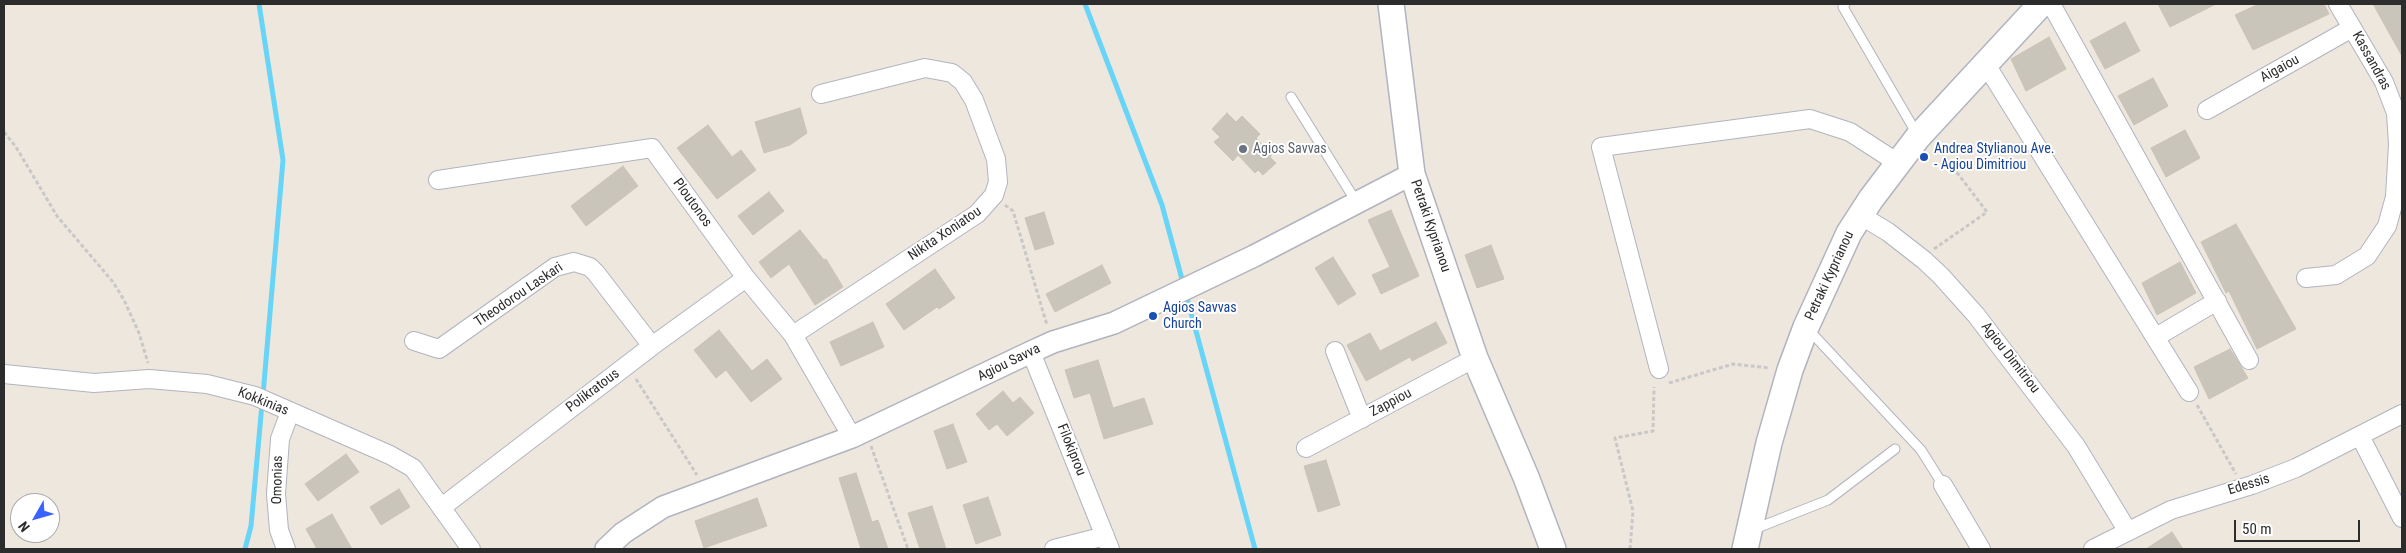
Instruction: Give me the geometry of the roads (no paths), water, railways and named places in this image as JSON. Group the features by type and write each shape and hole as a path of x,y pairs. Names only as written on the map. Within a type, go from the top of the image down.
{"main road":[{"name":"Petraki Kyprianou","path":"1391,4 1412,174 1475,358 1526,477 1552,549"},
{"name":"Petraki Kyprianou","path":"1748,540 1768,443 1790,370 1806,327 1836,258 1860,214 1921,133 2041,4"}],"street":[{"path":"2051,4 2249,360"},
{"name":"Kassandras","path":"2306,278 2336,275 2368,256 2387,226 2395,198 2398,144 2396,112 2384,82 2338,4"},
{"name":"Aigaiou","path":"2207,110 2352,28"},
{"path":"1985,63 2189,392"},
{"name":"Nikita Xoniatou","path":"793,335 977,214 994,195 998,182 996,159 970,93 963,82 952,73 925,68 821,94"},
{"path":"1660,370 1601,147 1810,119 1850,132 1898,163"},
{"name":"Ploutonos","path":"438,180 652,148 746,278 793,335 859,434"},
{"name":"Agiou Savva","path":"606,549 624,533 663,507 797,460 859,434 1053,342 1114,323 1254,256 1412,174"},
{"name":"Agiou Dimitriou","path":"1860,214 1921,258 1960,296 2048,407 2095,474 2127,530"},
{"name":"Theodorou Laskari","path":"414,341 439,349 555,267 574,262 585,265 596,273 652,346"},
{"name":"Polikratous","path":"442,507 652,346 746,278"},
{"path":"2156,337 2217,301"},
{"path":"1335,351 1362,418"},
{"name":"Filokiprou","path":"1031,352 1107,543"},
{"name":"Zappiou","path":"1306,448 1475,358"},
{"name":"Kokkinias","path":"4,374 94,382 149,379 207,384 255,396 401,460 422,478 470,549"},
{"name":"Omonias","path":"284,410 276,494 279,530 286,549"},
{"name":"Edessis","path":"2093,549 2127,530 2178,508 2243,488 2296,468 2402,414"},
{"path":"2360,436 2402,518"},
{"path":"1943,486 1981,549"},
{"path":"1054,549 1107,543"}],"lane":[{"path":"1846,4 1843,7 1921,133"},
{"path":"1291,97 1358,203"},
{"path":"1806,327 1922,450 1943,486"},
{"path":"1748,540 1828,500 1895,450"}],"waterway":[{"path":"259,4 283,160 263,395"},
{"path":"1085,4 1162,205 1183,283"},
{"path":"1186,294 1255,549"},
{"path":"245,549 251,526 262,404"}],"place":[{"name":"Agios Savvas","path":"1243,149"},
{"name":"Andrea Stylianou Ave. - Agiou Dimitriou","path":"1924,157"},
{"name":"Agios Savvas Church","path":"1153,316"}]}
